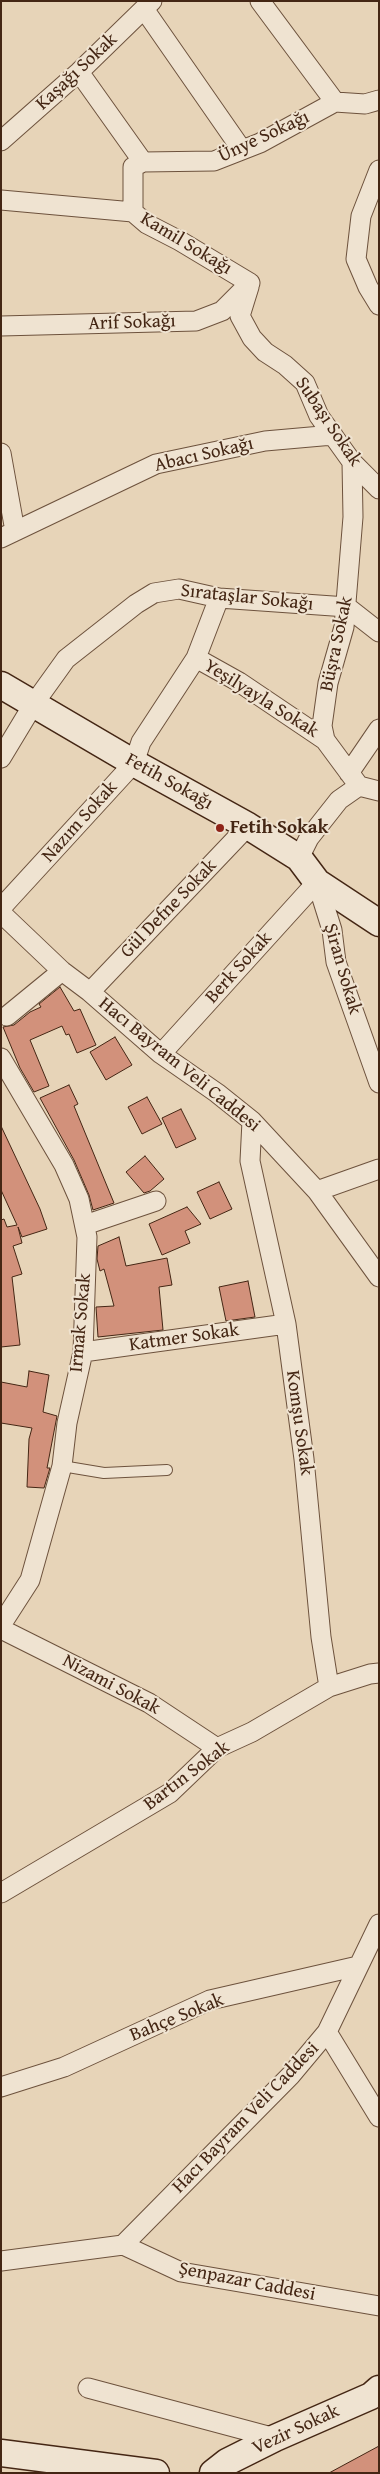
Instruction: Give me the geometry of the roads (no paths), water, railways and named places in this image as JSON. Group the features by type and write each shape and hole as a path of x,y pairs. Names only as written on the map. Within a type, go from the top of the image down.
{"street":[{"path":"260,1 335,102 365,104 379,100"},
{"path":"148,5 242,150"},
{"name":"Kaşağı Sokak","path":"1,141 80,72 148,5"},
{"path":"80,72 143,162 132,167 133,212"},
{"name":"Ünye Sokağı","path":"143,162 214,161 260,143 335,102"},
{"path":"379,170 361,216 356,258 368,287 379,305"},
{"name":"Kamil Sokağı","path":"1,200 133,212 148,224 250,283"},
{"name":"Arif Sokağı","path":"1,326 196,320 222,311 250,283"},
{"name":"Subaşı Sokak","path":"250,283 240,316 252,338 265,352 285,365 305,383 319,416 352,462 379,489"},
{"name":"Abacı Sokağı","path":"8,535 156,464 265,441 333,435"},
{"path":"1,453 8,535"},
{"name":"Büşra Sokak","path":"325,740 322,726 324,704 344,627 347,607 353,517 352,462"},
{"name":"Sırataşlar Sokağı","path":"1,758 33,705 66,659 136,604 154,593 178,589 219,598 347,607"},
{"name":"Nazım Sokak","path":"1,908 134,763 141,742 196,658 219,598"},
{"path":"347,607 379,632"},
{"name":"Yeşilyayla Sokak","path":"196,658 239,682 325,740"},
{"name":"Fetih Sokağı","path":"1,685 134,763 248,826 299,858 317,882 379,923"},
{"path":"299,858 309,838 354,779 379,729"},
{"path":"325,740 354,779 379,791"},
{"name":"Gül Defne Sokak","path":"90,992 248,826"},
{"name":"Berk Sokak","path":"161,1054 317,882"},
{"name":"Şiran Sokak","path":"317,882 332,930 336,962 379,1083"},
{"name":"Hacı Bayram Veli Caddesi","path":"1,913 62,970 161,1054 217,1093 252,1121 317,1191 379,1277"},
{"path":"7,1016 62,970"},
{"name":"Irmak Sokak","path":"1,1058 64,1165 79,1199 87,1237 83,1352 67,1423 62,1466 30,1580 1,1627"},
{"name":"Komşu Sokak","path":"252,1121 250,1161 286,1324 304,1459 321,1637 329,1687"},
{"path":"317,1191 379,1169"},
{"path":"85,1225 156,1201"},
{"name":"Katmer Sokak","path":"83,1352 286,1324"},
{"name":"Nizami Sokak","path":"1,1627 149,1703 217,1748"},
{"name":"Bartın Sokak","path":"1,1893 170,1793 217,1748 252,1732 329,1687 379,1673"},
{"name":"Hacı Bayram Veli Caddesi","path":"123,2245 291,2075 327,2032 379,1924"},
{"name":"Bahçe Sokak","path":"1,2088 64,2066 210,2000 358,1966"},
{"path":"327,2032 379,2117"},
{"path":"1,2261 123,2245"},
{"name":"Şenpazar Caddesi","path":"123,2245 181,2272 379,2306"},
{"path":"88,2388 275,2438"},
{"name":"Vezir Sokak","path":"213,2473 227,2462 275,2438 371,2396 379,2389"},
{"path":"1,2453 156,2473"}],"lane":[{"path":"62,1466 104,1474 167,1470"}],"place":[{"name":"Fetih Sokak","path":"220,828"}]}
